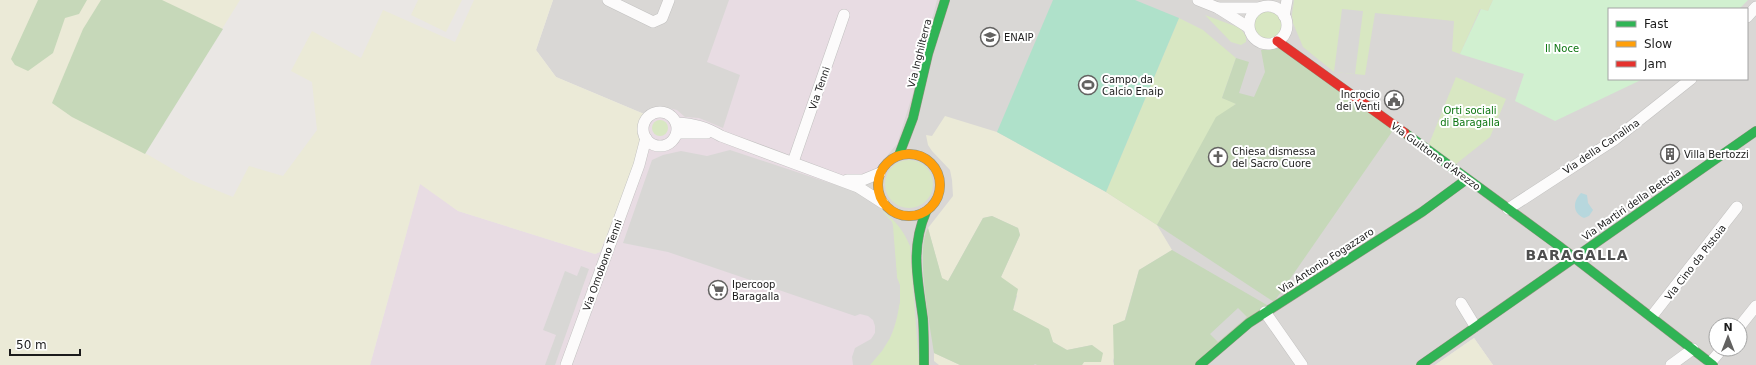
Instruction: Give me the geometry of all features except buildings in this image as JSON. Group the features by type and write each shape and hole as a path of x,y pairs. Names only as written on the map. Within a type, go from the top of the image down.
{"main road":[{"name":"Via Inghilterra","path":"880,173 884,165 899,155 907,138 916,112 929,53 944,0"},
{"name":"Via Guittone d'Arezzo","path":"1298,55 1574,257 1712,364"},
{"name":"Via Inghilterra","path":"916,112 917,132"},
{"name":"Via Martiri della Bettola","path":"1421,365 1756,131"},
{"path":"919,144 924,157"},
{"path":"899,155 907,153 924,157 930,161 938,173 941,187 936,201 921,220 916,256 924,334 924,365"},
{"path":"880,173 877,183 878,193 883,202 896,213 907,231 916,256"},
{"name":"Via Antonio Fogazzaro","path":"1200,365 1237,332 1265,312 1422,212 1467,179"},
{"path":"896,213 906,216 916,216 926,212"}],"street":[{"path":"608,0 653,22 662,18 669,0"},
{"path":"1198,0 1218,8 1248,27"},
{"path":"1284,16 1287,0"},
{"path":"1218,8 1258,8 1277,3 1287,25 1280,38 1267,44 1258,41 1250,33 1248,27 1251,16 1258,8"},
{"path":"1748,16 1756,7"},
{"name":"Via Tenni","path":"793,162 844,15"},
{"name":"Via Guittone d'Arezzo","path":"1280,38 1298,55"},
{"name":"Via della Canalina","path":"1508,209 1614,140 1690,80"},
{"name":"Via Omobono Tenni","path":"566,365 639,165 646,138 643,127 648,116 653,113 664,112 670,114 677,128 672,141 668,144 658,146 639,165"},
{"name":"Via Omobono Tenni","path":"677,128 691,124 705,127 721,136 858,187 883,202"},
{"path":"646,138 649,142 658,146"},
{"name":"Via Omobono Tenni","path":"838,179 863,180 880,173"},
{"name":"Via Cino da Pistoia","path":"1652,316 1738,207"},
{"path":"1461,303 1476,326"},
{"path":"1747,317 1756,306"},
{"path":"1265,312 1302,365"},
{"path":"1671,365 1693,349"}],"shaded area":[{"path":"553,0 1756,0 1756,365 1493,365 1474,338 1435,365 870,365 872,362 730,150 556,77 536,50"},
{"path":"729,0 937,0 913,93 897,144 873,172 861,178 869,196 892,222 870,365 370,365 420,183 458,211 595,254 600,252 634,168 641,142 639,131 646,113 655,108 664,107 677,110 685,117 699,118 723,128 740,75 707,62"},
{"path":"1342,9 1363,11 1355,74 1334,72"},
{"path":"730,150 869,196 892,222 897,278 900,285 900,302 890,338 882,351 870,365 853,365 852,357 855,348 871,339 875,333 873,320 868,316 860,314 855,316 668,252 623,243 652,160 663,155 681,151 707,156"},
{"path":"581,266 589,269 555,365 545,365 556,335 543,330 565,271 577,276"},
{"path":"1238,308 1247,317 1218,342 1210,334"}],"green space":[{"path":"0,0 240,0 145,153 191,180 233,197 249,166 283,176 317,130 312,82 291,71 312,31 361,58 383,10 455,42 474,0 553,0 536,50 556,77 644,114 639,131 641,142 634,168 600,252 595,254 458,211 420,184 370,365 0,365"},
{"path":"38,0 87,0 79,14 65,18 53,53 28,71 15,65 11,59"},
{"path":"101,0 162,0 223,29 145,154 72,117 52,103 83,29"},
{"path":"418,0 462,0 446,32 411,15"},
{"path":"1053,0 1135,0 1179,18 1106,192 997,132"},
{"path":"1294,0 1493,0 1488,11 1480,9 1460,54 1452,51 1454,21 1375,13 1365,75 1334,72 1303,47 1293,23 1292,15"},
{"name":"Il Noce","path":"1493,0 1748,0 1740,8 1608,8 1608,80 1641,80 1555,121 1515,101 1524,74 1460,54 1481,9 1488,11"},
{"path":"1268,11 1278,15 1282,25 1278,35 1268,39 1258,35 1254,25 1258,15"},
{"path":"1205,15 1240,28 1246,36 1246,42 1241,45 1231,42"},
{"path":"1179,18 1203,30 1236,58 1222,98 1236,103 1190,165 1157,225 1106,192"},
{"path":"1280,48 1396,126 1274,302 1157,225 1216,117 1236,104 1222,98 1236,58 1249,62 1239,93 1254,97 1265,72 1261,50"},
{"name":"Orti sociali di Baragalla","path":"1456,77 1506,99 1490,137 1456,164 1429,144"},
{"path":"945,116 997,132 1106,192 1157,225 1172,250 1139,270 1113,361 1114,365 1082,365 1084,362 1101,361 1092,345 1067,350 1053,342 1048,329 1013,310 1017,296 1001,277 1020,235 1018,228 992,216 983,218 948,281 942,279 928,228 953,196 952,180 950,170 928,145 926,135 932,136"},
{"path":"657,120 663,120 668,125 666,134 663,136 657,136 652,131 652,125"},
{"path":"909,160 918,162 926,167 931,175 933,184 931,193 926,201 918,206 909,208 900,206 892,201 887,193 885,184 887,175 892,167 900,162"},
{"path":"878,207 897,224 910,246 919,365 870,365 892,333 897,318 900,300 893,226 892,222"},
{"path":"992,216 1018,228 1020,235 1001,277 1018,289 1013,310 1049,329 1053,342 1067,350 1092,345 1103,353 1101,362 1084,362 1082,365 960,365 934,353 923,270 924,239 928,228 942,278 948,281 983,218"},
{"path":"1172,250 1267,305 1200,365 1114,365 1113,325 1125,320 1139,270"},
{"path":"1474,338 1493,365 1435,365"},
{"path":"934,353 960,365 939,365 934,361"}],"water":[{"path":"1581,193 1587,195 1588,203 1593,210 1589,216 1584,218 1577,213 1575,207 1576,200"}],"traffic: fast":[{"path":"899,155 913,118 928,54 945,0"},
{"path":"1421,365 1756,131"},
{"path":"1405,133 1559,246 1713,365"},
{"path":"1200,365 1249,323 1422,212 1467,179"},
{"path":"924,365 923,319 918,278 917,252 918,239 926,212"}],"traffic: slow":[{"path":"903,154 915,154 931,163 938,173 940,185 938,197 931,207 915,216 903,216 892,211 883,202 878,191 878,179 883,168 892,159 903,154"}],"traffic: jam":[{"path":"1277,41 1405,133"}],"place":[{"name":"ENAIP","path":"990,37"},
{"name":"Campo da Calcio Enaip","path":"1088,85"},
{"name":"Incrocio dei Venti","path":"1394,100"},
{"name":"Villa Bertozzi","path":"1670,154"},
{"name":"Chiesa dismessa del Sacro Cuore","path":"1218,157"},
{"name":"Ipercoop Baragalla","path":"718,290"}],"district":[{"name":"BARAGALLA","path":"1577,255"}]}
